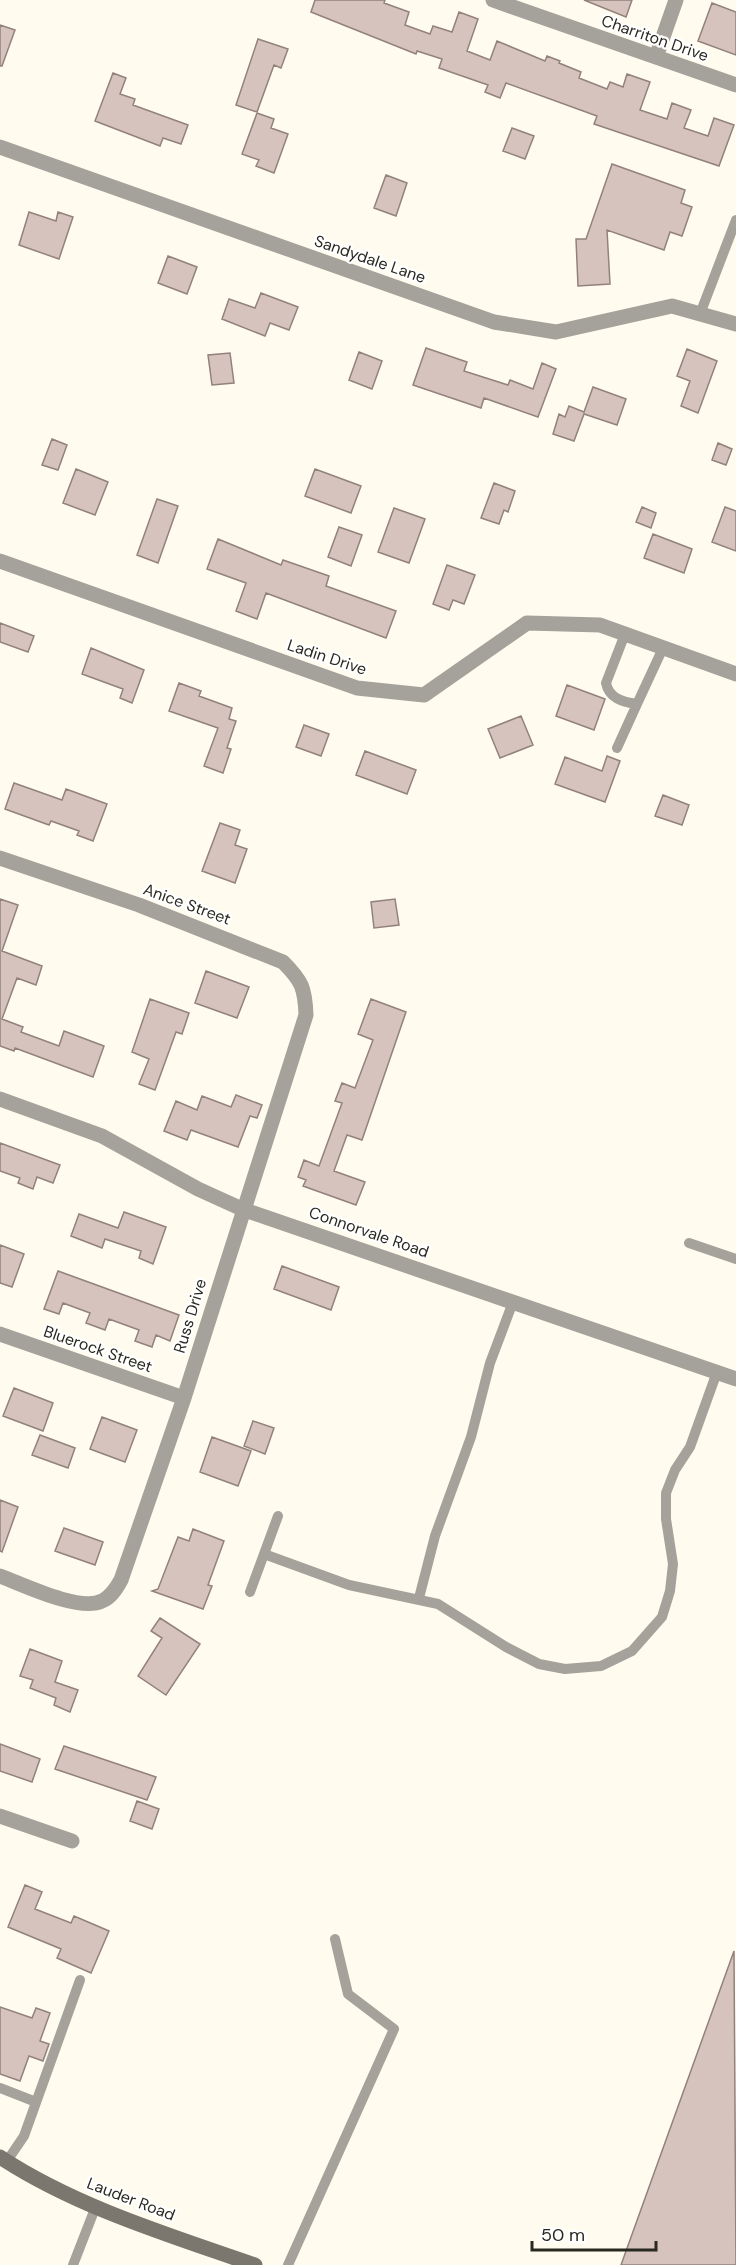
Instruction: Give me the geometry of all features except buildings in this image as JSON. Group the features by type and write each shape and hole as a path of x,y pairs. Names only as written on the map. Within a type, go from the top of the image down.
{"main road":[{"name":"Lauder Road","path":"3,2159 96,2206 241,2263"}],"street":[{"name":"Charriton Drive","path":"493,0 736,85"},
{"path":"656,57 676,0"},
{"name":"Sandydale Lane","path":"0,147 494,322 556,332 672,306 736,324"},
{"name":"Ladin Drive","path":"0,561 357,688 424,695 527,623 600,625 736,674"},
{"name":"Anice Street","path":"0,858 160,913 283,962 297,976 305,990 306,1015 300,1035"},
{"name":"Russ Drive","path":"0,1576 85,1604 102,1601 114,1593 121,1581 184,1398 300,1035"},
{"name":"Connorvale Road","path":"0,1100 102,1136 198,1189 243,1209 736,1379"},
{"name":"Bluerock Street","path":"0,1334 184,1398"},
{"path":"0,1816 72,1841"}],"lane":[{"path":"700,314 736,220"},
{"path":"625,634 606,683 607,689 620,701 637,704"},
{"path":"617,748 663,648"},
{"path":"689,1243 736,1259"},
{"path":"419,1599 435,1536 471,1437 490,1363 513,1302"},
{"path":"264,1554 349,1585 438,1604 506,1647 539,1664 565,1669 601,1666 632,1651 662,1617 670,1591 673,1564 666,1519 666,1493 675,1470 690,1447 717,1372"},
{"path":"250,1592 278,1516"},
{"path":"288,2265 394,2029 348,1994 335,1938"},
{"path":"3,2159 24,2136 80,1980"},
{"path":"0,2088 36,2102"},
{"path":"74,2265 96,2206"}]}
